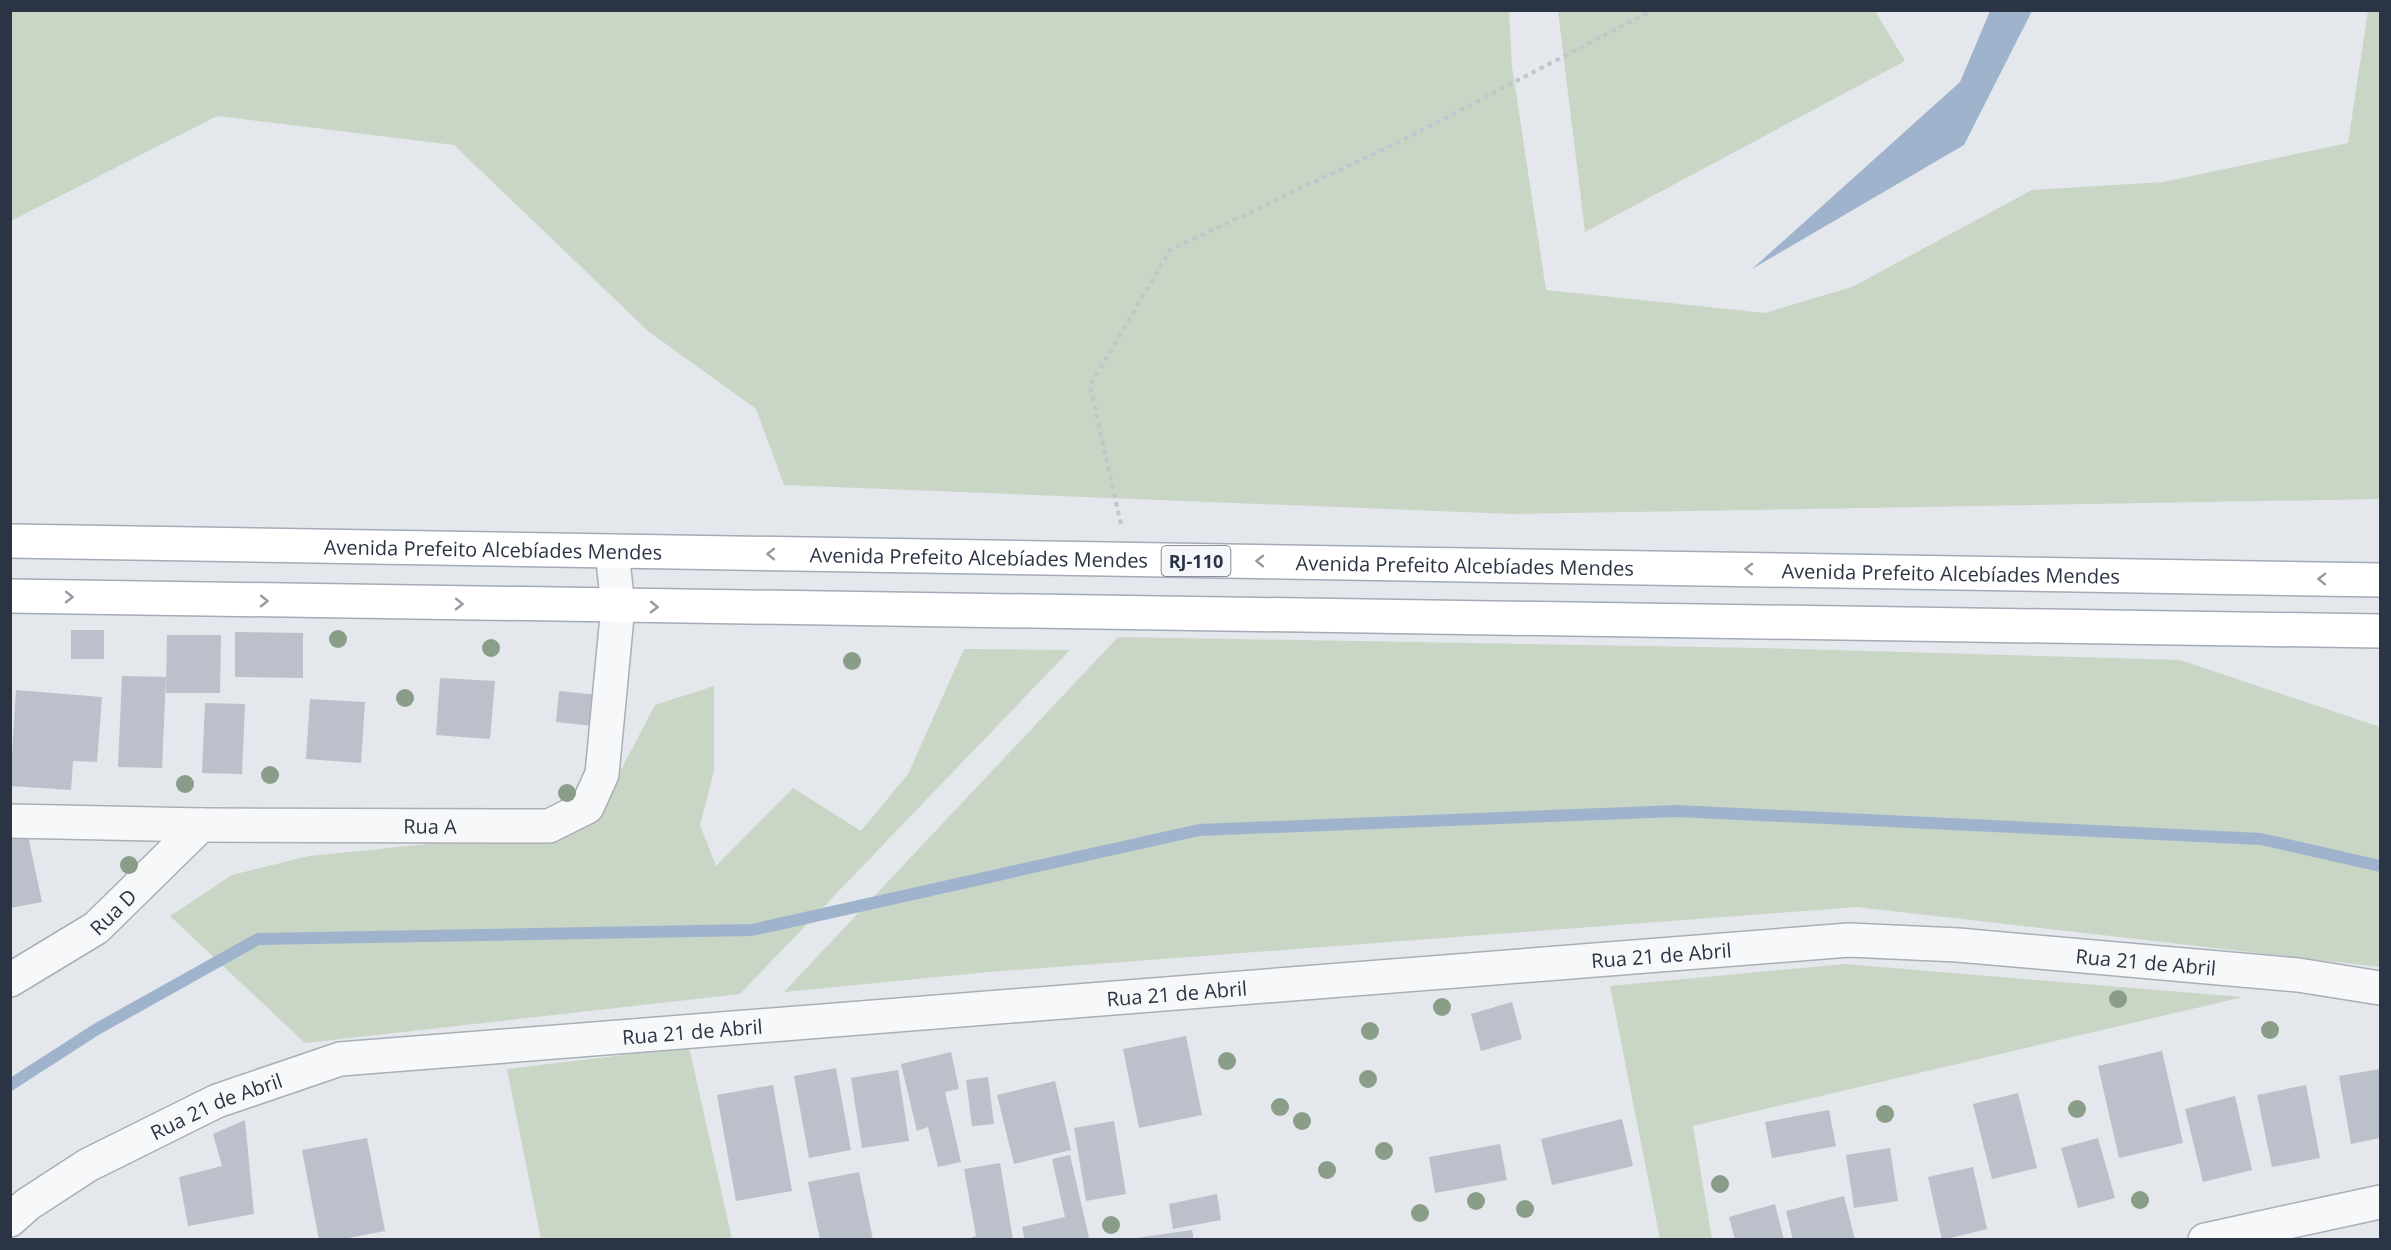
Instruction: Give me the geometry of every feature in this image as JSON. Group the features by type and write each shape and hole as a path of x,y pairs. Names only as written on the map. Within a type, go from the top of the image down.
{"main road":[{"name":"Avenida Prefeito Alcebíades Mendes","path":"10,541 2380,580"},
{"path":"10,596 2380,631"}],"street":[{"name":"Rua A","path":"10,821 201,825 549,826 587,807 602,774 618,606 612,552"},
{"name":"Rua D","path":"10,980 96,928 201,825"},
{"name":"Rua 21 de Abril","path":"10,1220 28,1203 88,1165 217,1101 340,1059 1849,940 1958,945 2298,975 2380,988"},
{"path":"2205,1239 2380,1203"}],"path":[{"path":"1129,560 1090,386 1170,250 1401,141 1653,10"}],"green space":[{"path":"11,10 1509,11 1512,67 1546,290 1765,313 1852,287 2032,190 2163,182 2348,143 2368,11 2380,11 2380,499 1513,514 784,485 756,409 648,331 454,145 217,116 11,221"},
{"path":"1558,11 1875,11 1905,61 1585,232"},
{"path":"1118,637 1762,648 2180,660 2380,727 2380,967 1857,907 989,972 784,992"},
{"path":"964,649 1070,650 740,994 305,1043 170,916 232,875 309,856 428,844 546,841 603,804 655,705 714,686 714,771 700,825 716,866 793,788 861,831 908,774"},
{"path":"1845,964 2243,997 1693,1126 1712,1239 1660,1239 1610,986"},
{"path":"689,1047 732,1239 541,1239 507,1069"}],"water":[{"path":"1990,11 2032,11 1964,145 1752,269 1960,82"}],"building":[{"path":"71,630 104,630 104,659 71,659"},
{"path":"235,632 303,633 303,678 235,677"},
{"path":"167,635 221,635 220,693 166,693"},
{"path":"122,676 166,677 162,768 118,767"},
{"path":"440,678 495,681 490,739 436,735"},
{"path":"16,690 102,697 97,762 73,761 71,790 10,786"},
{"path":"559,691 598,695 594,726 556,722"},
{"path":"310,699 365,702 361,763 306,759"},
{"path":"205,703 245,704 242,774 202,773"},
{"path":"28,836 42,902 10,908 10,840"},
{"path":"1512,1002 1522,1039 1481,1051 1471,1014"},
{"path":"1186,1036 1202,1115 1139,1128 1123,1049"},
{"path":"2162,1051 2183,1143 2119,1158 2098,1066"},
{"path":"951,1052 959,1089 945,1092 961,1162 938,1167 928,1127 917,1131 901,1064"},
{"path":"836,1068 851,1150 809,1158 794,1076"},
{"path":"2380,1069 2380,1138 2351,1144 2339,1076"},
{"path":"898,1070 909,1141 862,1148 851,1078"},
{"path":"988,1077 994,1124 972,1126 966,1080"},
{"path":"1055,1081 1071,1150 1014,1164 997,1095"},
{"path":"773,1085 792,1191 736,1201 717,1095"},
{"path":"2306,1085 2320,1158 2272,1167 2257,1095"},
{"path":"2018,1093 2037,1168 1992,1179 1973,1104"},
{"path":"2235,1096 2252,1170 2203,1182 2185,1109"},
{"path":"1829,1110 1836,1146 1772,1158 1765,1122"},
{"path":"1622,1119 1633,1166 1552,1185 1541,1139"},
{"path":"245,1120 254,1214 188,1226 179,1177 222,1166 213,1134"},
{"path":"1114,1121 1126,1194 1086,1201 1074,1128"},
{"path":"367,1138 385,1231 338,1240 319,1240 302,1150"},
{"path":"2098,1138 2115,1198 2078,1208 2061,1148"},
{"path":"1500,1144 1507,1180 1435,1193 1429,1157"},
{"path":"1890,1148 1898,1201 1854,1208 1846,1155"},
{"path":"1070,1155 1089,1238 1025,1240 1022,1227 1065,1217 1052,1159"},
{"path":"1000,1163 1013,1240 966,1240 976,1236 964,1169"},
{"path":"1973,1167 1987,1229 1942,1240 1928,1177"},
{"path":"859,1172 873,1240 820,1240 808,1182"},
{"path":"1217,1194 1221,1220 1173,1229 1169,1204"},
{"path":"1844,1196 1855,1240 1793,1240 1786,1211"},
{"path":"1775,1204 1784,1240 1735,1240 1729,1217"},
{"path":"1192,1230 1194,1240 1136,1240 1136,1238"}],"waterway":[{"path":"10,1085 97,1029 258,939 752,930 1199,830 1677,811 2261,839 2380,866"}]}
